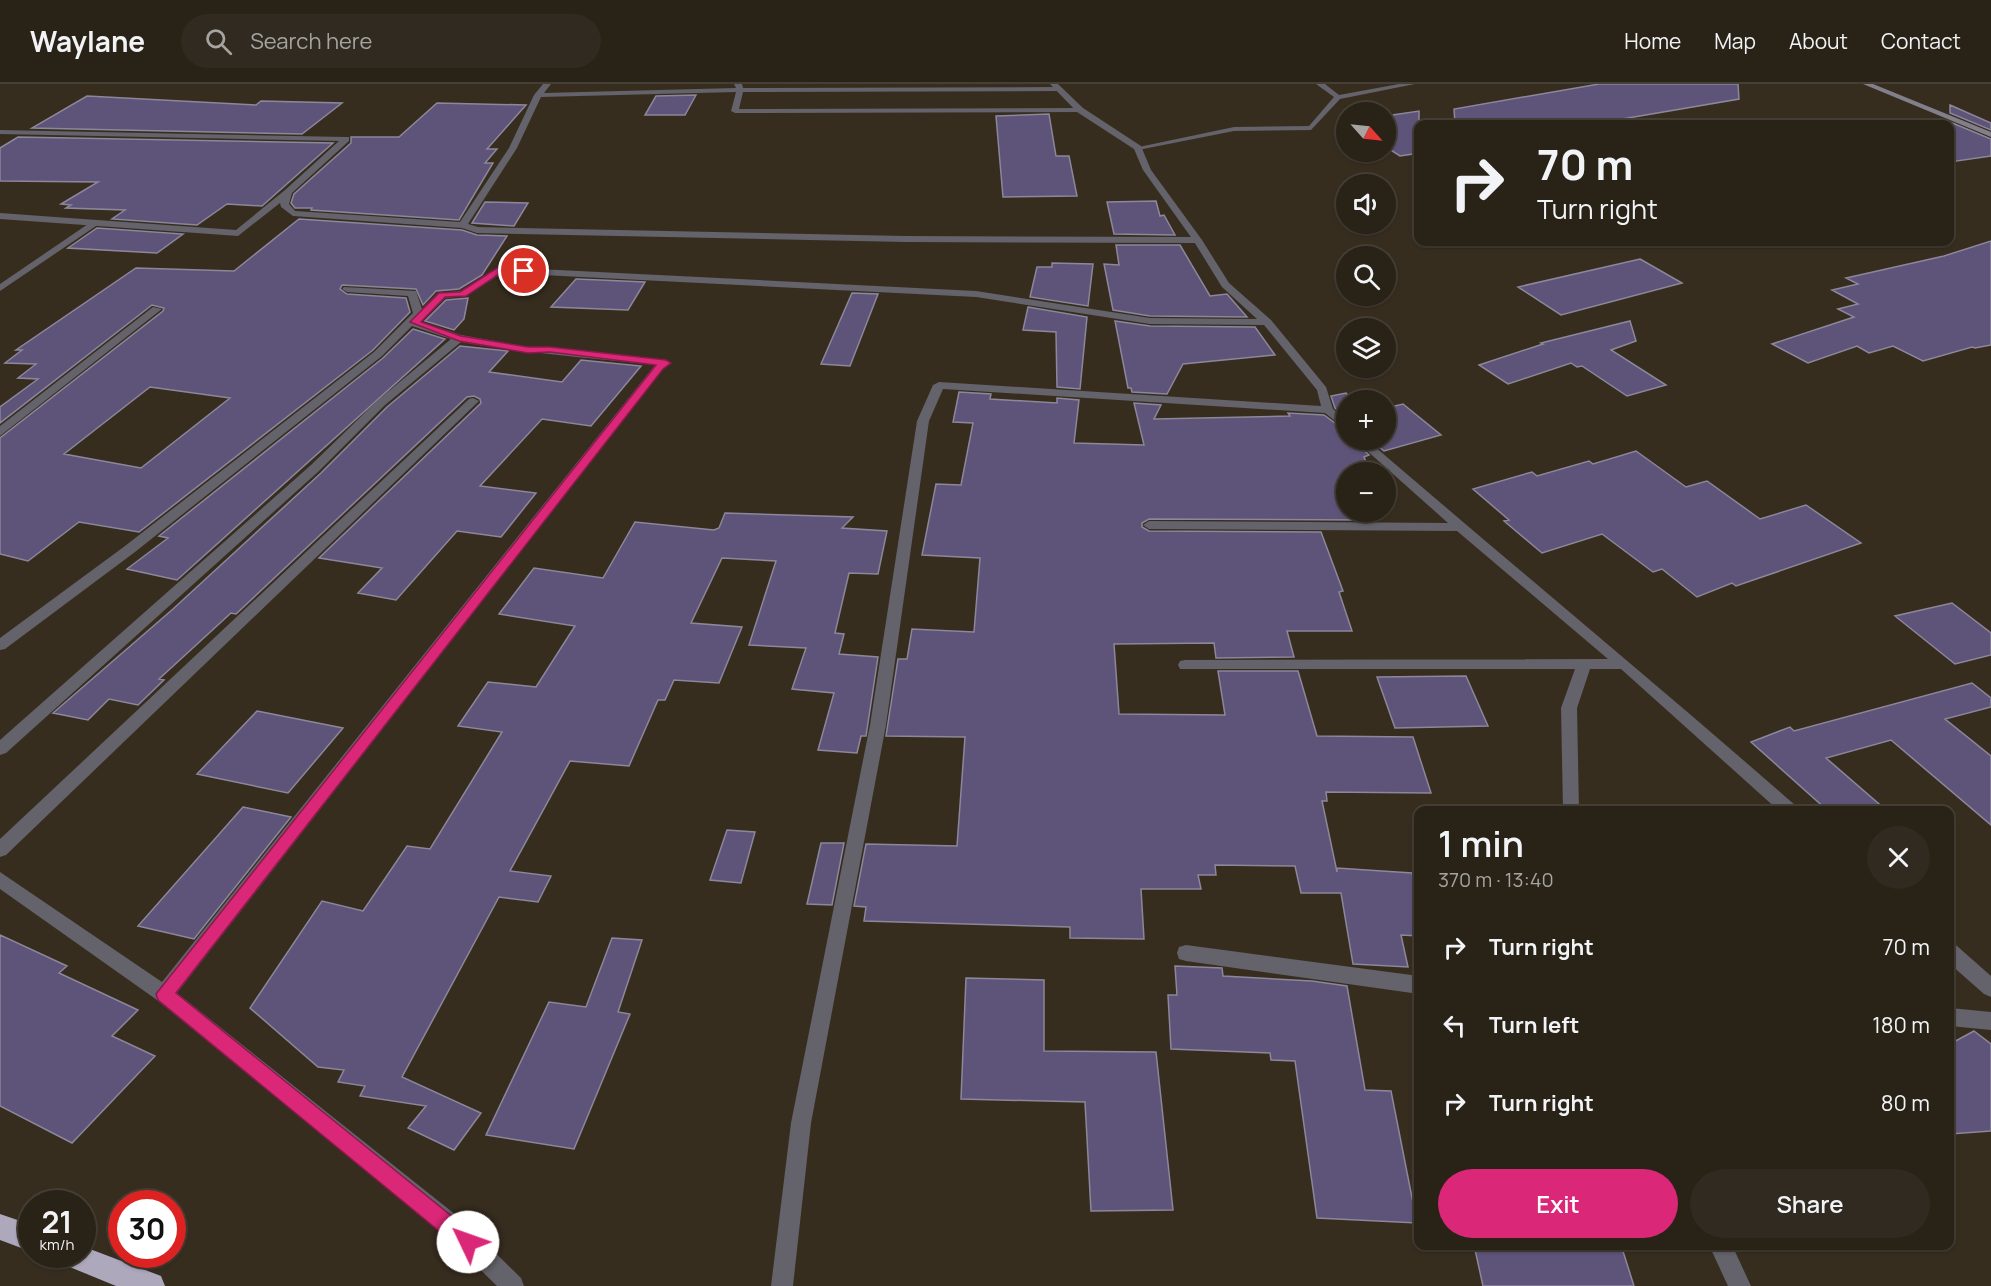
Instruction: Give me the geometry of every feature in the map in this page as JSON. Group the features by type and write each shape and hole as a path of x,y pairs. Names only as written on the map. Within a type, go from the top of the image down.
{"highway":[{"path":"0,1227 18,1234"},
{"path":"96,1265 151,1286"}],"street":[{"path":"463,225 513,148 538,95 547,84"},
{"path":"1320,84 1338,97"},
{"path":"1137,148 1234,129 1311,128 1338,97 1411,84"},
{"path":"1866,84 1991,135"},
{"path":"538,95 739,87 1057,87 1080,110 1137,148 1147,170 1197,240 1225,285 1267,322 1322,389 1328,410 1336,417"},
{"path":"739,87 735,111 1080,110"},
{"path":"0,132 346,139 288,192 238,233 0,216"},
{"path":"288,192 284,205 293,213 463,225 477,230 905,239 1197,240"},
{"path":"0,288 94,224"},
{"path":"164,994 659,367 666,363 550,350 528,350 459,338 414,322 442,295 462,294 500,270 976,294 1150,321 1267,322"},
{"path":"0,645 130,549 378,354 418,314 412,292 346,289"},
{"path":"0,432 157,309"},
{"path":"0,749 315,468 381,403 459,338"},
{"path":"782,1286 801,1123 878,725 923,421 939,385 1328,410"},
{"path":"0,850 473,401"},
{"path":"1372,450 1460,528 1624,664 1785,806"},
{"path":"1149,525 1460,528"},
{"path":"1571,806 1569,708 1584,664"},
{"path":"1185,665 1624,664"},
{"path":"0,879 164,994 453,1227 513,1286"},
{"path":"1186,953 1414,984"},
{"path":"1954,956 1991,988"},
{"path":"1954,1017 1991,1021"},
{"path":"1722,1250 1740,1286"}],"building":[{"path":"1599,84 1738,84 1739,99 1616,120 1455,120 1454,109"},
{"path":"696,95 685,115 645,115 656,96"},
{"path":"87,96 256,105 261,101 342,103 302,134 32,128"},
{"path":"437,103 526,105 487,149 497,149 485,163 493,163 459,220 311,210 312,208 295,208 291,203 294,194 351,143 351,137 399,137"},
{"path":"1950,105 1991,123 1991,130 1950,113"},
{"path":"1419,111 1419,120 1414,120 1414,154 1400,156 1396,153 1396,114"},
{"path":"1049,114 1056,156 1069,156 1077,196 1003,197 996,116"},
{"path":"1954,124 1991,139 1991,156 1954,161"},
{"path":"18,137 333,143 262,206 227,204 197,225 112,219 125,210 66,208 71,205 61,204 98,182 0,181 0,148"},
{"path":"1156,201 1160,216 1164,215 1175,235 1114,234 1107,202"},
{"path":"485,202 528,203 514,226 472,223"},
{"path":"299,219 462,230 477,235 507,236 482,275 459,289 436,291 423,305 416,289 342,285 340,289 347,294 406,298 410,312 373,350 139,532 79,522 28,561 0,554 0,438 164,308 152,305 0,423 0,407 38,379 18,378 36,364 5,363 22,350 16,350 136,268 234,271","holes":["150,387 230,398 141,468 64,454"]},
{"path":"97,228 183,234 157,253 68,248"},
{"path":"1991,241 1991,345 1972,347 1923,361 1893,346 1869,353 1857,346 1808,363 1772,344 1854,317 1838,309 1858,304 1832,290 1858,284 1846,278 1944,256"},
{"path":"1116,245 1180,245 1210,296 1227,294 1247,317 1150,316 1113,310 1104,264 1119,265"},
{"path":"1640,259 1682,283 1561,315 1518,287"},
{"path":"1052,263 1093,264 1088,306 1030,297 1037,267 1052,267"},
{"path":"576,279 645,282 628,310 551,307"},
{"path":"852,293 878,294 850,366 821,364"},
{"path":"468,298 464,319 454,330 425,321 446,300"},
{"path":"1028,307 1087,317 1080,389 1057,387 1056,332 1023,330"},
{"path":"1115,321 1150,326 1255,327 1275,355 1183,364 1167,394 1132,392 1131,388 1128,388"},
{"path":"1630,321 1636,341 1611,350 1666,385 1627,396 1582,366 1577,367 1571,363 1508,384 1479,365 1543,344 1541,343"},
{"path":"413,329 445,339 177,580 127,569 168,538 159,536 383,358"},
{"path":"460,346 508,351 489,372 562,382 581,360 641,366 591,426 542,419 480,486 536,493 501,537 457,531 396,600 358,593 382,568 319,558 481,403 480,399 474,396 467,397 236,614 231,613 159,679 164,680 138,705 109,699 88,720 53,713 173,609 321,473 387,407"},
{"path":"959,392 991,394 990,399 1057,403 1057,398 1079,400 1074,443 1144,445 1134,403 1161,405 1154,419 1290,416 1288,413 1324,415 1336,424 1336,450 1364,450 1369,455 1364,457 1366,462 1336,462 1336,520 1149,519 1142,523 1142,527 1149,531 1321,532 1343,591 1339,592 1352,631 1287,631 1294,657 1216,658 1214,643 1114,644 1119,714 1225,715 1218,671 1298,671 1317,736 1413,737 1431,793 1326,792 1327,801 1322,801 1337,872 1337,868 1412,873 1414,936 1401,935 1408,967 1353,964 1341,893 1301,893 1295,866 1215,865 1216,875 1198,875 1201,889 1141,889 1144,939 1070,938 1070,927 864,921 866,907 854,906 866,844 957,846 965,737 886,736 898,659 907,659 912,629 974,632 980,558 922,555 936,484 961,485 973,423 953,422"},
{"path":"1336,395 1336,409 1335,408 1331,396"},
{"path":"1403,404 1441,435 1396,448 1396,406"},
{"path":"1636,451 1686,487 1707,481 1760,519 1806,505 1861,543 1736,586 1732,583 1697,597 1662,569 1653,572 1602,534 1542,553 1504,521 1509,520 1473,489 1532,472 1537,476 1589,461 1593,464"},
{"path":"725,513 853,517 842,528 887,531 878,574 849,573 835,633 844,634 839,654 878,657 866,736 861,736 857,753 818,750 834,693 792,689 806,648 749,645 776,561 722,558 691,623 742,627 719,683 674,680 665,700 658,700 629,766 570,761 510,871 551,876 538,902 499,897 402,1077 481,1113 454,1150 408,1128 426,1106 360,1096 365,1086 338,1082 344,1070 318,1067 250,1008 322,901 363,911 407,846 430,849 502,732 458,726 488,682 536,687 575,626 499,614 534,568 603,578 635,522 714,530 719,528"},
{"path":"1952,603 1991,633 1991,655 1955,664 1895,616"},
{"path":"1466,676 1488,726 1395,728 1377,677"},
{"path":"1972,683 1991,698 1991,707 1945,719 1991,756 1991,825 1891,740 1826,758 1881,806 1823,806 1751,742 1790,727 1794,731"},
{"path":"257,711 343,728 288,793 197,774"},
{"path":"243,807 291,817 194,939 138,926"},
{"path":"727,830 755,832 741,883 710,880"},
{"path":"821,843 844,843 832,905 807,904"},
{"path":"0,935 67,966 59,973 138,1010 112,1036 155,1056 72,1143 0,1106"},
{"path":"612,938 642,940 618,1012 630,1014 574,1149 486,1135 549,1002 586,1007"},
{"path":"1175,966 1222,968 1223,976 1312,981 1347,986 1365,1090 1391,1091 1414,1208 1414,1223 1317,1218 1295,1061 1271,1060 1270,1053 1171,1049 1168,995 1177,995"},
{"path":"966,978 1044,980 1044,1051 1156,1052 1173,1210 1091,1211 1085,1102 961,1099"},
{"path":"1974,1031 1991,1044 1991,1131 1954,1134 1954,1042"},
{"path":"1475,1250 1623,1250 1634,1286 1483,1286"}],"route":[{"path":"468,1242 453,1227 164,994 550,508 659,367 666,363 550,350 528,350 459,338 414,322 442,295 462,294 500,270 524,271"}]}
